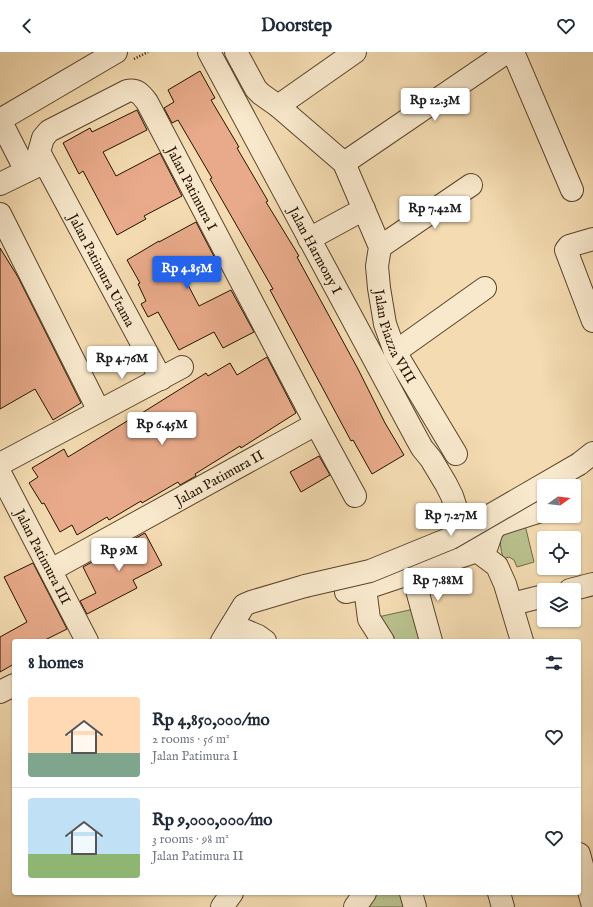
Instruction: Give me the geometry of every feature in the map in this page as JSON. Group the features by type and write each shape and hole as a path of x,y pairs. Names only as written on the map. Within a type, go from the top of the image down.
{"street":[{"name":"Jalan Harmony I","path":"209,52 422,448 423,464 429,479 440,497 456,508 477,551 497,566 512,604 521,639"},
{"path":"236,52 256,89 344,163 380,247 471,185"},
{"path":"278,106 355,52"},
{"path":"344,163 507,52"},
{"path":"513,52 572,190"},
{"path":"0,120 109,54"},
{"name":"Jalan Patimura Utama","path":"16,172 39,152 40,145 46,134 127,91"},
{"name":"Jalan Patimura I","path":"127,91 137,91 147,102 316,424"},
{"name":"Jalan Patimura Utama","path":"0,120 16,172 161,379"},
{"path":"309,239 364,209"},
{"path":"0,214 99,411"},
{"path":"593,239 569,246 566,250 593,321"},
{"name":"Jalan Piazza VIII","path":"380,247 377,266 384,324 395,352 456,454"},
{"path":"395,352 485,288"},
{"path":"0,464 182,367"},
{"path":"316,424 355,496"},
{"name":"Jalan Patimura II","path":"51,570 316,424"},
{"path":"263,639 258,636 227,633 244,605 305,586 370,570 452,538 586,458"},
{"name":"Jalan Patimura III","path":"0,473 86,639"},
{"path":"382,639 369,619 356,590 477,551 487,546 492,531 498,525 537,512"},
{"path":"412,572 430,639"},
{"path":"581,587 593,584"},
{"path":"512,604 537,598"},
{"path":"0,692 12,686"},
{"path":"581,861 593,906"},
{"path":"222,907 231,895"},
{"path":"355,907 363,895"},
{"path":"412,895 415,907"},
{"path":"500,895 503,907"}],"green space":[{"path":"525,525 534,562 517,567 514,560 509,557 503,559 500,545 501,538 504,531"},
{"path":"414,609 422,639 391,639 378,617"},
{"path":"373,895 402,895 405,907 364,907"}],"building":[{"path":"200,71 215,98 211,100 239,147 237,148 268,201 266,202 299,256 297,257 358,369 385,423 404,455 372,474 353,440 351,441 270,290 273,289 210,179 212,178 178,120 172,123 164,108 174,102 168,90"},
{"path":"137,110 147,130 103,152 116,176 160,153 182,196 144,216 146,219 117,235 83,171 79,174 63,143 90,128 92,132"},
{"path":"196,222 219,266 187,283 199,306 231,290 254,332 223,348 214,332 179,350 158,312 148,317 141,304 146,301 138,284 140,283 127,260 159,241"},
{"path":"0,248 18,277 81,403 53,420 35,389 0,409"},
{"path":"267,357 296,413 241,448 240,446 180,485 178,482 142,503 141,501 109,520 107,517 77,535 72,525 60,532 44,503 42,504 29,483 38,477 32,468 64,449 68,457 206,373 208,376 230,363 237,375"},
{"path":"319,456 330,475 301,492 290,472"},
{"path":"145,533 162,565 133,580 137,588 87,614 80,601 96,593 83,567"},
{"path":"33,563 67,629 47,639 12,639 12,665 0,672 0,637 27,622 4,577"}]}
